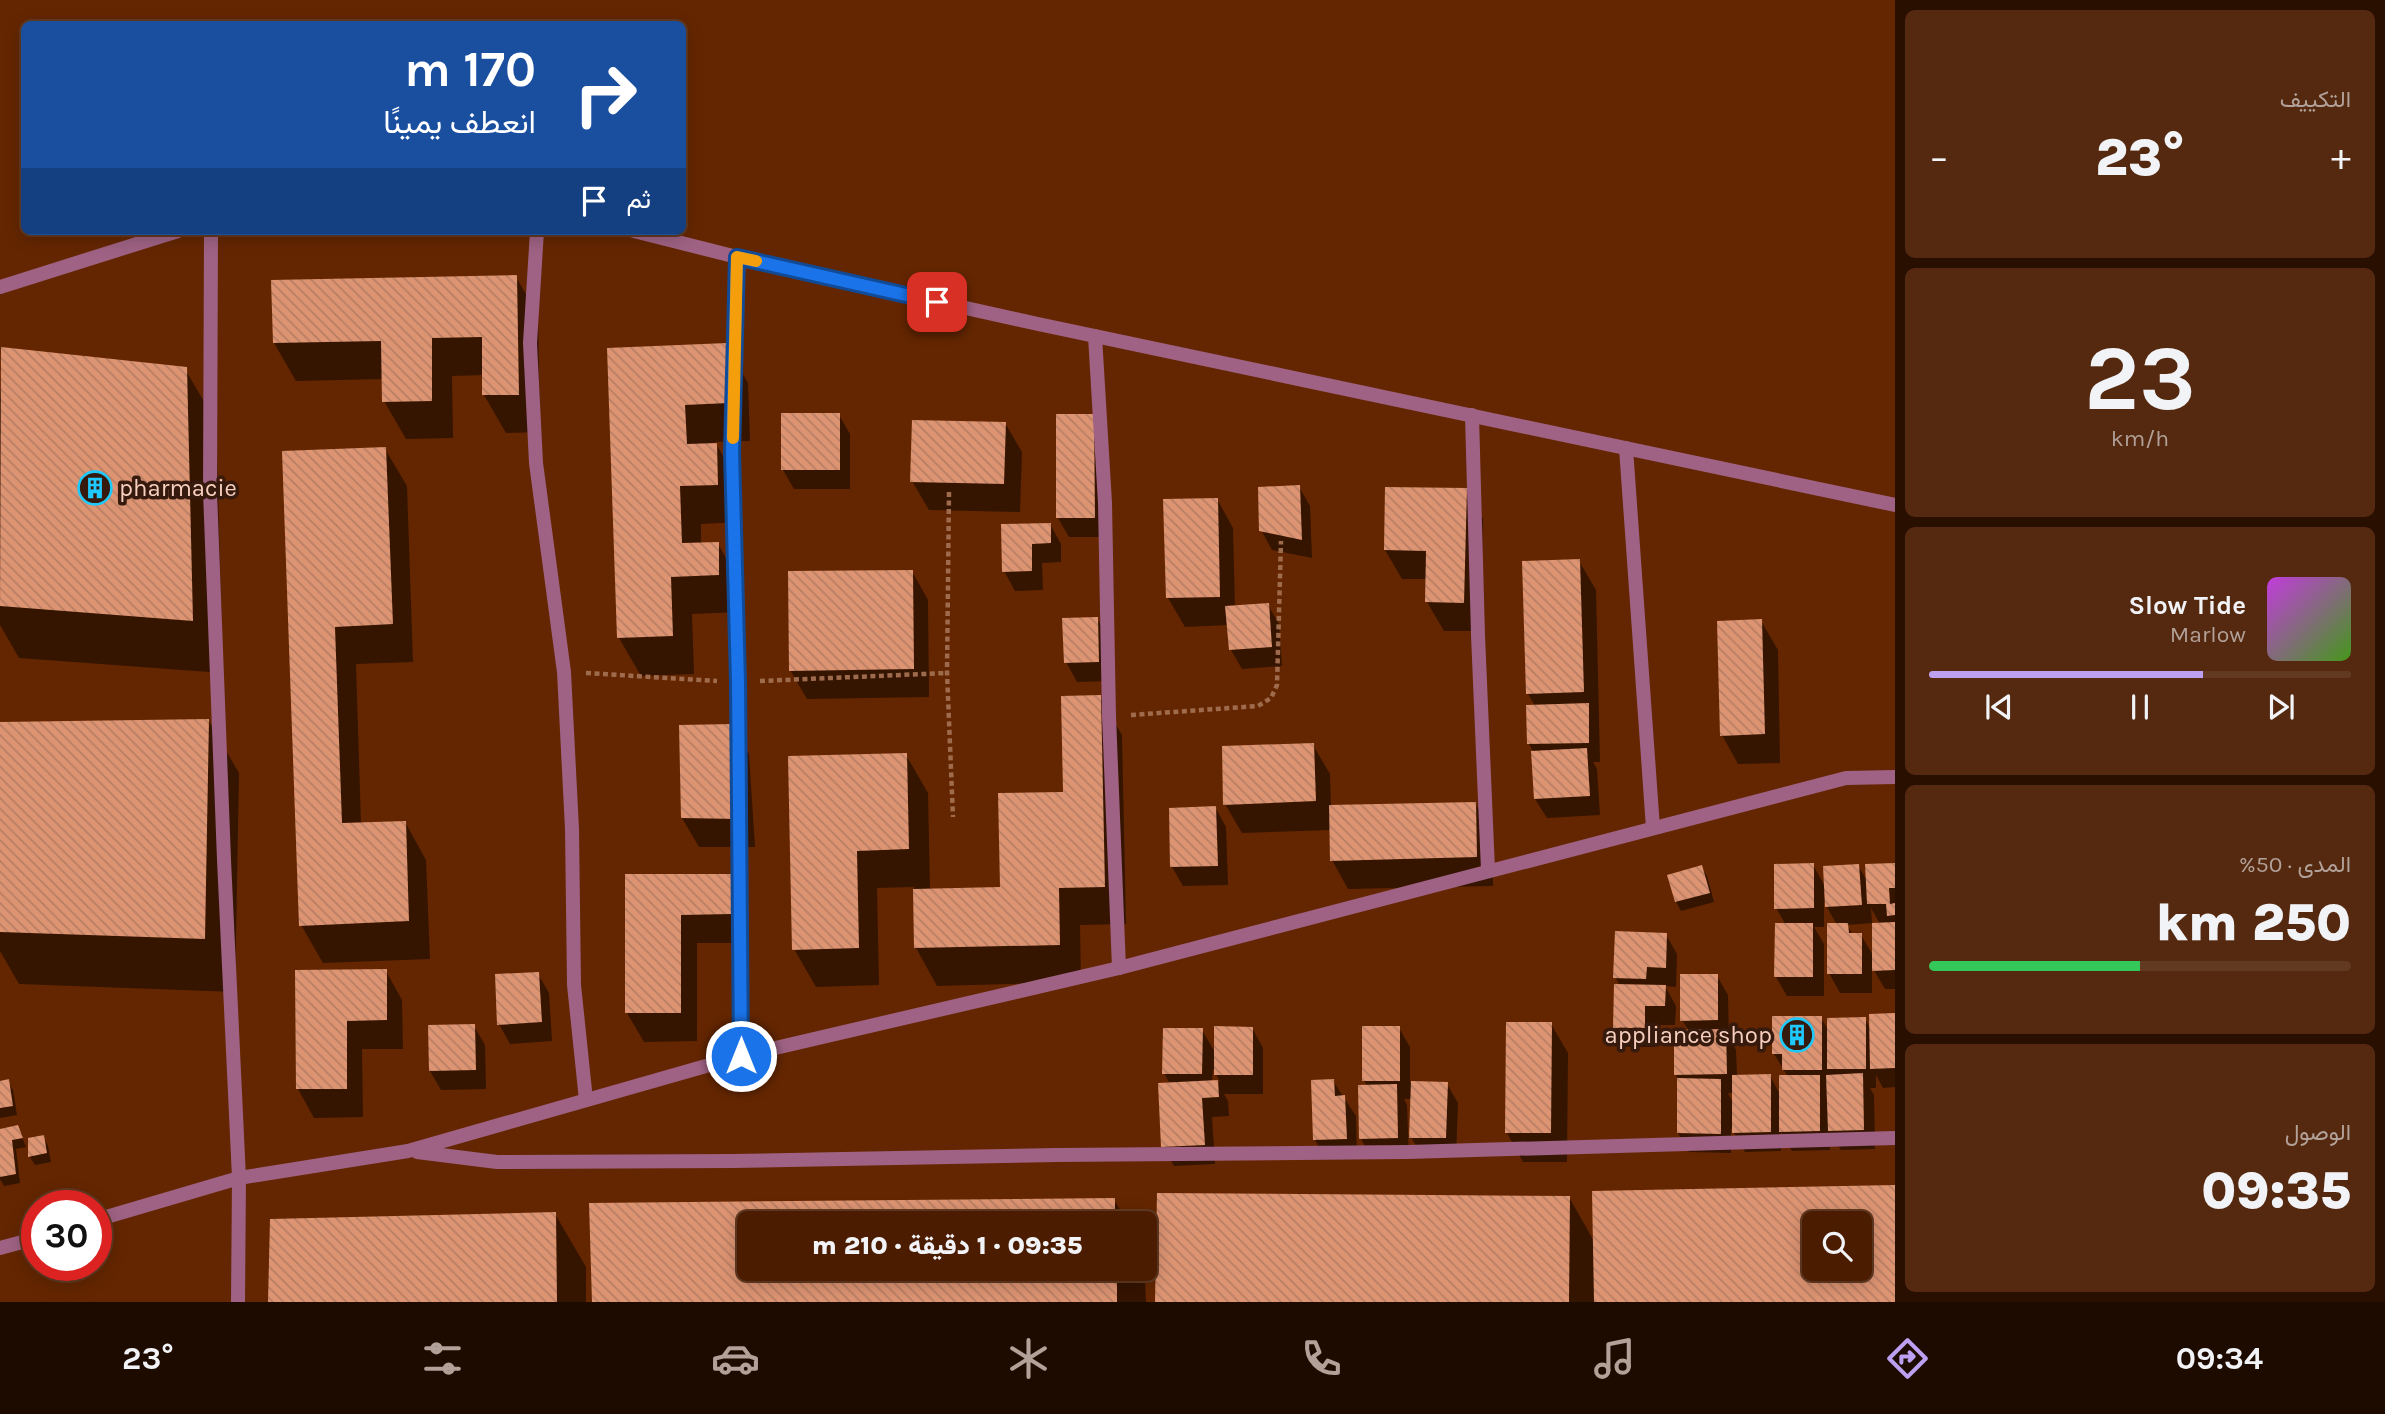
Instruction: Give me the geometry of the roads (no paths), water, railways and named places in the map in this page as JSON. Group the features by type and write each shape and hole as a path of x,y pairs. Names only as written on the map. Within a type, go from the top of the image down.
{"street":[{"path":"0,287 165,235"},
{"path":"211,235 210,492 240,1178 239,1302"},
{"path":"537,235 530,343 536,463 564,672 572,829 574,985 586,1100"},
{"path":"650,235 737,257 1095,336 1895,505"},
{"path":"737,257 732,452 738,682 741,1056"},
{"path":"1095,336 1105,503 1109,716 1119,968"},
{"path":"1472,415 1478,635 1489,870"},
{"path":"1626,448 1653,828"},
{"path":"112,1215 240,1178 408,1151 741,1056 1119,968 1846,778 1895,777"},
{"path":"408,1151 497,1162 733,1161 1057,1154 1408,1152 1895,1138"},
{"path":"0,1248 21,1242"}],"place":[{"name":"pharmacie","path":"95,488"},
{"name":"appliance shop","path":"1797,1035"}]}
